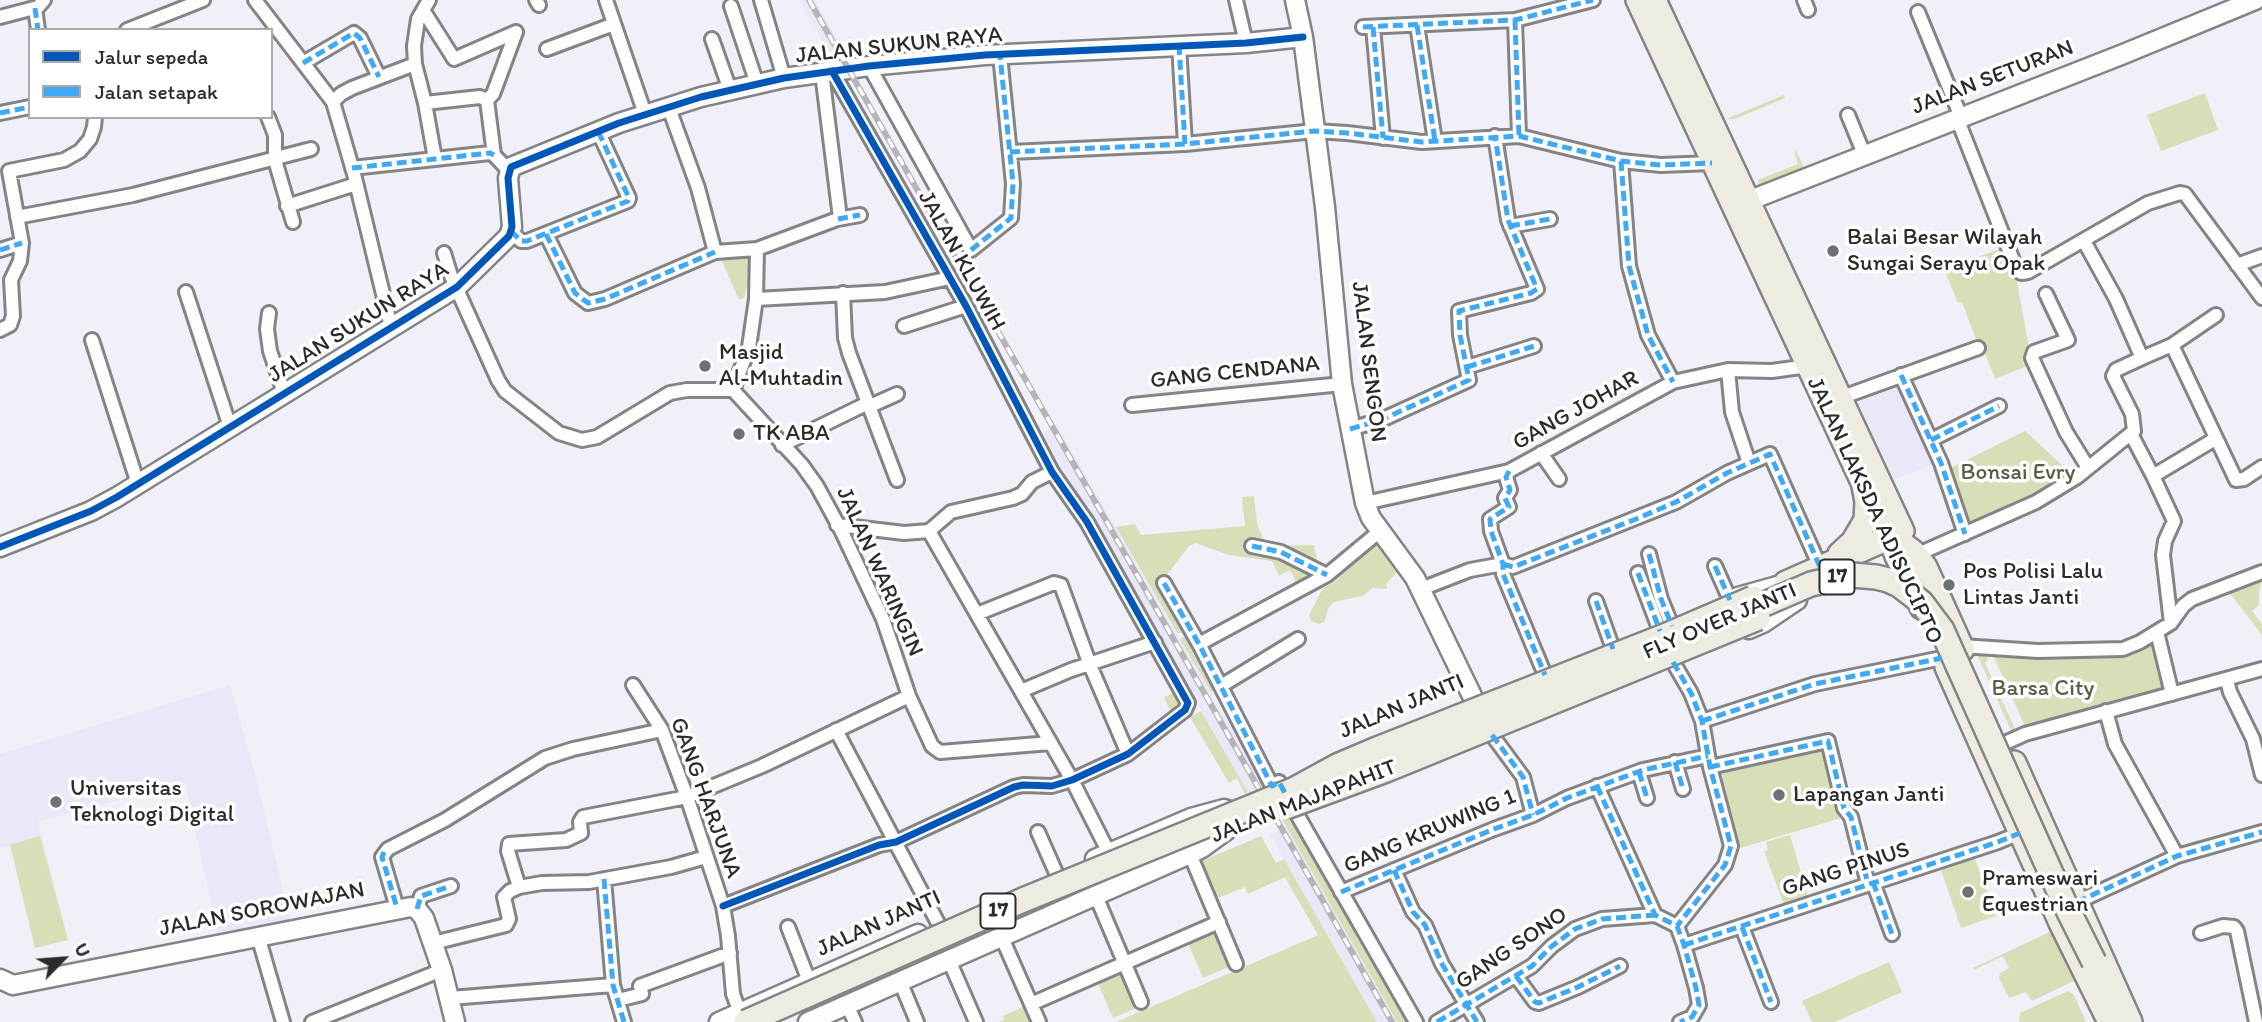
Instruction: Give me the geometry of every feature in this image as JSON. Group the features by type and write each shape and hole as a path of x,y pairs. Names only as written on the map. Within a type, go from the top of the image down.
{"highway":[{"path":"1825,578 1863,527 1867,511 1864,486"},
{"name":"17","path":"1825,578 1908,550"},
{"name":"JALAN LAKSDA ADISUCIPTO","path":"1908,550 1924,612 1952,652"},
{"name":"JALAN LAKSDA ADISUCIPTO","path":"1908,550 1984,724 2020,833 2110,1022"},
{"name":"FLY OVER JANTI","path":"1381,760 1666,646 1811,584 1841,576 1875,577 1899,585 1929,610 1942,630 2063,900 2128,1022"},
{"name":"17","path":"1825,578 1878,589 1905,600 1924,612"},
{"name":"JALAN MAJAPAHIT","path":"1291,800 1337,766 1377,749 1662,637 1825,578"},
{"name":"JALAN MAJAPAHIT","path":"781,1022 1027,913 1289,806 1386,771 1747,605"},
{"name":"JALAN LAKSDA ADISUCIPTO","path":"1984,724 2005,743 2128,1022"},
{"name":"JALAN MAJAPAHIT","path":"743,1018 1023,900 1291,800 1381,760"}],"main road":[{"name":"JALAN LAKSDA ADISUCIPTO","path":"1647,2 1712,163 1809,357 1840,398 1908,550"},
{"name":"JALAN LAKSDA ADISUCIPTO","path":"1647,2 1748,201 1809,357 1864,486 1908,550"}],"street":[{"path":"132,28 203,0"},
{"path":"255,0 332,102 352,168 391,327"},
{"path":"606,0 645,114"},
{"path":"761,0 784,78"},
{"path":"1236,0 1246,43"},
{"name":"JALAN SENGON","path":"1296,0 1325,207 1342,384 1365,503 1371,519 1421,589 1475,702"},
{"path":"1383,138 1368,27 1515,20 1593,0"},
{"name":"JALAN SETURAN","path":"1748,201 2255,0"},
{"path":"0,17 39,4 38,28"},
{"path":"426,5 415,28 415,64 435,159"},
{"path":"426,5 454,59 516,32 493,94 487,100"},
{"path":"731,6 757,84"},
{"path":"1918,12 2018,271 2028,272 2148,204 2180,193 2185,194 2262,298"},
{"path":"1515,20 1519,136"},
{"path":"547,49 614,24"},
{"path":"1417,25 1435,141"},
{"path":"303,64 354,33 360,38 379,77"},
{"name":"JALAN SUKUN RAYA","path":"509,172 511,167 645,114 784,78 869,66 1000,55 1246,43 1303,37"},
{"path":"712,40 730,90"},
{"path":"1179,45 1185,144"},
{"path":"869,66 971,250 1011,218 1013,184 1000,55"},
{"path":"332,102 341,93 415,64"},
{"path":"827,72 839,219"},
{"name":"JALAN KLUWIH","path":"827,72 966,306 1052,472 1087,522 1155,642"},
{"path":"425,103 481,97 487,100"},
{"path":"487,100 494,155"},
{"path":"0,113 28,107"},
{"path":"669,108 698,188 715,252"},
{"path":"1848,115 1864,154"},
{"path":"0,330 10,325 13,316 11,280 20,261 22,243 9,171 64,160 90,139 95,119"},
{"path":"269,119 275,135 275,160 293,222"},
{"path":"352,168 490,153 509,172 511,231 521,241 629,200 598,131"},
{"path":"1010,152 1185,144 1315,131 1435,141 1519,136 1621,161 1661,165 1712,163"},
{"path":"1350,429 1381,420 1469,380 1460,335 1459,311 1531,293 1537,289 1510,226 1495,136"},
{"path":"17,217 134,195 311,149"},
{"path":"1621,161 1629,266 1647,335 1673,382"},
{"path":"287,206 356,184"},
{"path":"546,233 575,293 588,303 605,299 715,252 757,249 839,219 860,215"},
{"path":"1510,226 1550,219"},
{"name":"JALAN SUKUN RAYA","path":"0,547 91,511 284,394 457,287 502,246 511,231"},
{"path":"2084,241 2116,299 2143,358"},
{"path":"0,250 22,243"},
{"path":"444,253 490,366 505,391 544,423 574,439 582,440 597,437 670,393 687,390 733,390 749,347 757,249"},
{"path":"2237,265 2262,256"},
{"path":"755,299 885,292 950,278"},
{"path":"186,292 230,427"},
{"path":"843,293 845,338 897,480"},
{"path":"2046,294 2068,340 2034,352 2032,358 2066,432 2087,466"},
{"path":"904,326 966,306"},
{"path":"269,313 267,329 270,351 284,394"},
{"path":"2171,623 2163,555 2165,541 2174,521 2131,434 2134,420 2113,376 2116,370 2172,345 2216,315"},
{"path":"92,340 138,484"},
{"path":"2172,345 2236,480 2245,479 2262,467"},
{"path":"1466,367 1534,346"},
{"path":"1840,398 1978,348"},
{"name":"GANG JOHAR","path":"1365,503 1509,471 1673,382 1728,370 1772,371 1809,357"},
{"path":"1728,370 1731,412 1749,463"},
{"path":"1901,375 1941,463 1965,534"},
{"name":"GANG CENDANA","path":"1132,405 1342,384"},
{"name":"JALAN WARINGIN","path":"733,390 802,465 817,486 889,634 909,695 934,749 940,752 1051,743"},
{"path":"782,445 897,394"},
{"path":"1931,440 1999,406"},
{"path":"1908,550 1965,534 2036,502 2077,477 2087,466 2131,434"},
{"path":"2152,476 2215,439"},
{"path":"1541,453 1559,478"},
{"path":"1421,589 1470,570 1503,564 1513,567 1676,502 1770,454 1825,578"},
{"path":"1509,471 1506,477 1510,491 1505,499 1509,507 1490,519 1490,531 1503,564 1503,573 1545,675"},
{"path":"837,525 904,533 929,531 951,512 1013,498 1022,494 1032,482 1052,472"},
{"path":"929,531 1072,780 1109,853"},
{"path":"1199,644 1327,575 1380,531"},
{"path":"1252,546 1281,552 1327,575"},
{"path":"1649,554 1666,628"},
{"path":"1716,566 1747,605"},
{"path":"1702,721 1815,684 1952,652 2113,650 2129,647 2171,623 2183,606 2192,599 2262,572"},
{"path":"1638,573 1666,628"},
{"path":"977,614 1057,583 1061,585 1090,666 1128,754"},
{"path":"1164,583 1199,644 1272,786 1279,782 1291,800 1416,1022"},
{"path":"1291,800 1374,784 1673,662 1763,623 1793,591"},
{"path":"1596,601 1613,649"},
{"name":"JALAN JANTI","path":"1291,800 1359,749 1666,628 1747,605"},
{"path":"2157,632 2172,694"},
{"path":"1221,686 1298,639"},
{"path":"723,906 879,845 896,842 1014,787 1052,786 1072,780 1128,754 1188,706 1188,701 1155,642 1090,666 1071,670 1021,691"},
{"path":"1578,662 1591,695"},
{"path":"1673,662 1691,693 1702,721 1730,853 1725,865 1677,926"},
{"path":"2005,743 2025,734 2262,669"},
{"path":"2227,680 2253,739 2262,775"},
{"name":"GANG HARJUNA","path":"633,685 662,730 687,797 723,906 733,994 743,1018"},
{"path":"519,887 508,845 566,840 581,833 580,822 583,817 687,797 909,695"},
{"path":"2106,712 2115,744 2177,856"},
{"path":"397,908 382,857 388,849 445,820 545,758 573,749 662,730"},
{"path":"836,730 939,925"},
{"name":"GANG KRUWING 1","path":"1342,892 1533,815 1523,778 1492,735"},
{"path":"1533,815 1597,786 1675,762 1709,762 1828,741 1844,808 1851,817 1870,883 1892,934"},
{"path":"1359,749 1351,760 1354,773 1365,782 1374,784"},
{"path":"1675,762 1683,789"},
{"path":"1639,772 1647,798"},
{"path":"1597,786 1655,915 1677,926 1684,945 1699,1005 1692,1017 1680,1022"},
{"name":"JALAN JANTI","path":"719,1022 743,1018 809,981 1177,823 1224,809 1237,813 1231,827 1190,854 808,1022"},
{"path":"1177,823 1194,833 1190,854 1237,964"},
{"path":"1038,832 1056,875"},
{"path":"2077,902 2177,856 2262,832"},
{"name":"GANG PINUS","path":"1684,945 2020,833"},
{"path":"433,943 506,925 509,919 504,897 519,887 604,879 671,867 706,856"},
{"path":"1394,870 1413,912 1424,925 1442,964 1478,1022"},
{"path":"604,879 613,985 624,1022"},
{"path":"451,886 421,896 416,909 424,918 433,943 455,1022"},
{"path":"1096,896 1141,1002"},
{"path":"996,900 1006,936 1039,1022"},
{"name":"JALAN SOROWAJAN","path":"0,979 13,985 397,908 416,909"},
{"name":"GANG SONO","path":"1437,1022 1532,966 1552,946 1575,929 1602,919 1655,915"},
{"path":"1031,1004 1219,922"},
{"path":"2201,933 2231,925 2237,931 2256,1022"},
{"path":"788,927 809,981"},
{"path":"1742,927 1770,1002"},
{"path":"258,936 283,1022"},
{"path":"618,1000 642,994 640,986 730,953"},
{"path":"949,960 976,1022"},
{"path":"1516,976 1535,1002 1539,1003 1620,966"},
{"path":"312,1022 442,970"},
{"path":"900,981 917,1022"},
{"path":"450,998 613,985"},
{"path":"847,1005 855,1022"}],"shaded area":[{"path":"799,0 815,0 851,63 836,67"},
{"path":"1901,379 1938,462 1894,480 1855,395"},
{"path":"1057,425 1265,787 1250,795 1043,434"},
{"name":"Universitas Teknologi Digital","path":"230,685 291,922 218,935 185,782 38,822 68,940 35,948 11,845 0,848 0,754"},
{"path":"1286,826 1397,1022 1377,1022 1270,835"}],"green space":[{"path":"2205,93 2218,130 2161,151 2147,115"},
{"path":"1784,95 1785,98 1735,119 1726,119"},
{"path":"1793,146 1803,170 1759,186 1758,180 1798,164"},
{"path":"2003,248 2017,282 2032,364 1995,379 1962,302 1958,303 1944,269"},
{"path":"751,251 750,275 744,298 739,300 721,259 723,253"},
{"name":"Bonsai Evry","path":"2025,431 2076,478 1965,533 1946,470"},
{"path":"1254,496 1257,523 1266,546 1314,545 1317,560 1323,564 1320,577 1312,582 1308,576 1296,582 1290,570 1279,576 1272,561 1229,555 1195,543 1189,546 1158,587 1183,631 1178,634 1116,527 1135,524 1141,535 1245,526 1242,497"},
{"path":"1380,536 1402,566 1386,584 1387,589 1373,588 1362,596 1334,602 1329,607 1324,622 1319,624 1311,621 1309,615 1323,588 1333,583 1341,575 1340,571"},
{"path":"2262,579 2259,605 2252,611 2262,624 2262,635 2228,591"},
{"path":"1189,634 1195,643 1190,646 1197,660 1203,658 1219,687 1211,692 1180,639"},
{"name":"Barsa City","path":"2154,639 2164,685 2160,690 2025,726 1992,653 2119,656"},
{"path":"1976,652 1985,653 1988,659 1985,663 2016,731 2013,735"},
{"path":"1178,691 1186,705 1172,715 1164,697"},
{"path":"1201,711 1248,792 1245,794 1237,778 1229,783 1190,717"},
{"name":"Lapangan Janti","path":"1825,747 1841,818 1737,849 1716,771"},
{"path":"1290,814 1409,1022 1397,1022 1282,819"},
{"path":"1790,835 1808,896 1784,905 1764,851 1768,850 1766,842"},
{"path":"40,836 68,940 35,948 10,845"},
{"path":"1261,836 1276,863 1284,859 1377,1022 1116,1022 1318,935 1285,877 1248,894 1245,887 1213,900 1197,863"},
{"name":"Prameswari Equestrian","path":"1974,856 1996,916 1961,928 1940,867"},
{"path":"1215,929 1231,966 1203,978 1187,941"},
{"path":"2054,930 2098,1022 2094,1022 2076,982 2032,1001 2026,992 2009,998 1999,978 2000,973 2009,968 2003,956 1974,970 1973,968"},
{"path":"1889,962 1902,992 1835,1022 1812,1022 1802,1001"},
{"path":"1122,969 1139,1007 1113,1018 1097,981"},
{"path":"2068,991 2074,995 2086,1022 2019,1022 2020,1013"},
{"path":"1025,1006 1032,1022 998,1022 1004,1020 1003,1016"}],"railway":[{"path":"809,0 1392,1022"}],"marked path":[{"path":"1363,27 1515,20 1593,0"},
{"path":"35,8 38,28"},
{"path":"1515,20 1519,136"},
{"path":"1417,25 1435,141"},
{"path":"1373,27 1383,138"},
{"path":"303,63 354,33 360,38 379,77"},
{"path":"1179,45 1185,144"},
{"path":"971,250 1011,218 1013,184 1000,55"},
{"path":"0,113 28,107"},
{"path":"511,231 521,241 527,241 628,201 629,198 598,131"},
{"path":"1010,152 1185,144 1315,131 1422,142 1519,136 1621,161 1661,165 1712,163"},
{"path":"1350,429 1381,420 1469,380 1460,335 1459,311 1531,293 1537,289 1508,220 1495,136"},
{"path":"352,168 490,153 494,155"},
{"path":"1621,161 1629,266 1648,335 1673,382"},
{"path":"838,219 860,215"},
{"path":"1510,226 1550,219"},
{"path":"546,234 575,293 588,303 605,299 715,252"},
{"path":"0,250 22,243"},
{"path":"1467,367 1534,346"},
{"path":"1901,375 1941,463 1965,534"},
{"path":"1931,440 1999,406"},
{"path":"1503,564 1513,567 1636,519 1676,502 1727,473 1770,454 1821,569"},
{"path":"1509,471 1506,477 1510,490 1505,498 1509,507 1490,519 1491,531 1503,564 1503,574 1545,675"},
{"path":"1252,546 1281,552 1327,575"},
{"path":"1649,554 1661,599 1672,626"},
{"path":"1715,566 1730,600"},
{"path":"1638,573 1660,631"},
{"path":"1164,583 1199,644 1272,786 1279,782 1286,795"},
{"path":"1596,601 1613,649"},
{"path":"1702,721 1815,684 1942,658"},
{"path":"1673,662 1691,693 1702,721 1710,767 1731,846 1725,865 1677,926"},
{"path":"1492,735 1523,777 1533,815"},
{"path":"1710,767 1828,741 1844,808 1851,817 1868,884"},
{"path":"1341,892 1533,815 1567,798 1643,770 1708,756"},
{"path":"1675,762 1683,789"},
{"path":"1639,772 1647,798"},
{"path":"1597,786 1655,915 1677,926 1684,945 1699,1005 1692,1017 1680,1022"},
{"path":"2077,902 2177,856 2262,832"},
{"path":"1684,945 2020,833"},
{"path":"384,852 382,857 397,908"},
{"path":"1394,870 1413,912 1425,925 1442,964 1477,1022"},
{"path":"604,879 613,985 624,1022"},
{"path":"1873,882 1892,934"},
{"path":"417,909 421,896 451,886"},
{"path":"1437,1022 1532,966 1552,946 1575,929 1602,919 1655,915"},
{"path":"1742,927 1771,1002"},
{"path":"1516,976 1535,1002 1539,1003 1620,966"}],"cycle path":[{"path":"0,547 91,511 117,497 457,287 509,236 512,227 508,178 511,167 619,123 701,97 784,78 869,66 985,55 1246,43 1303,37"},
{"path":"723,906 879,845 896,842 1014,787 1052,786 1072,780 1128,754 1185,710 1188,703 1087,522 1052,472 966,306 832,71"}],"place":[{"name":"Balai Besar Wilayah Sungai Serayu Opak","path":"1833,251"},
{"name":"Masjid Al-Muhtadin","path":"705,366"},
{"name":"TK ABA","path":"739,434"},
{"name":"Pos Polisi Lalu Lintas Janti","path":"1949,585"},
{"name":"Lapangan Janti","path":"1779,795"},
{"name":"Universitas Teknologi Digital","path":"56,802"},
{"name":"Prameswari Equestrian","path":"1968,892"}]}
